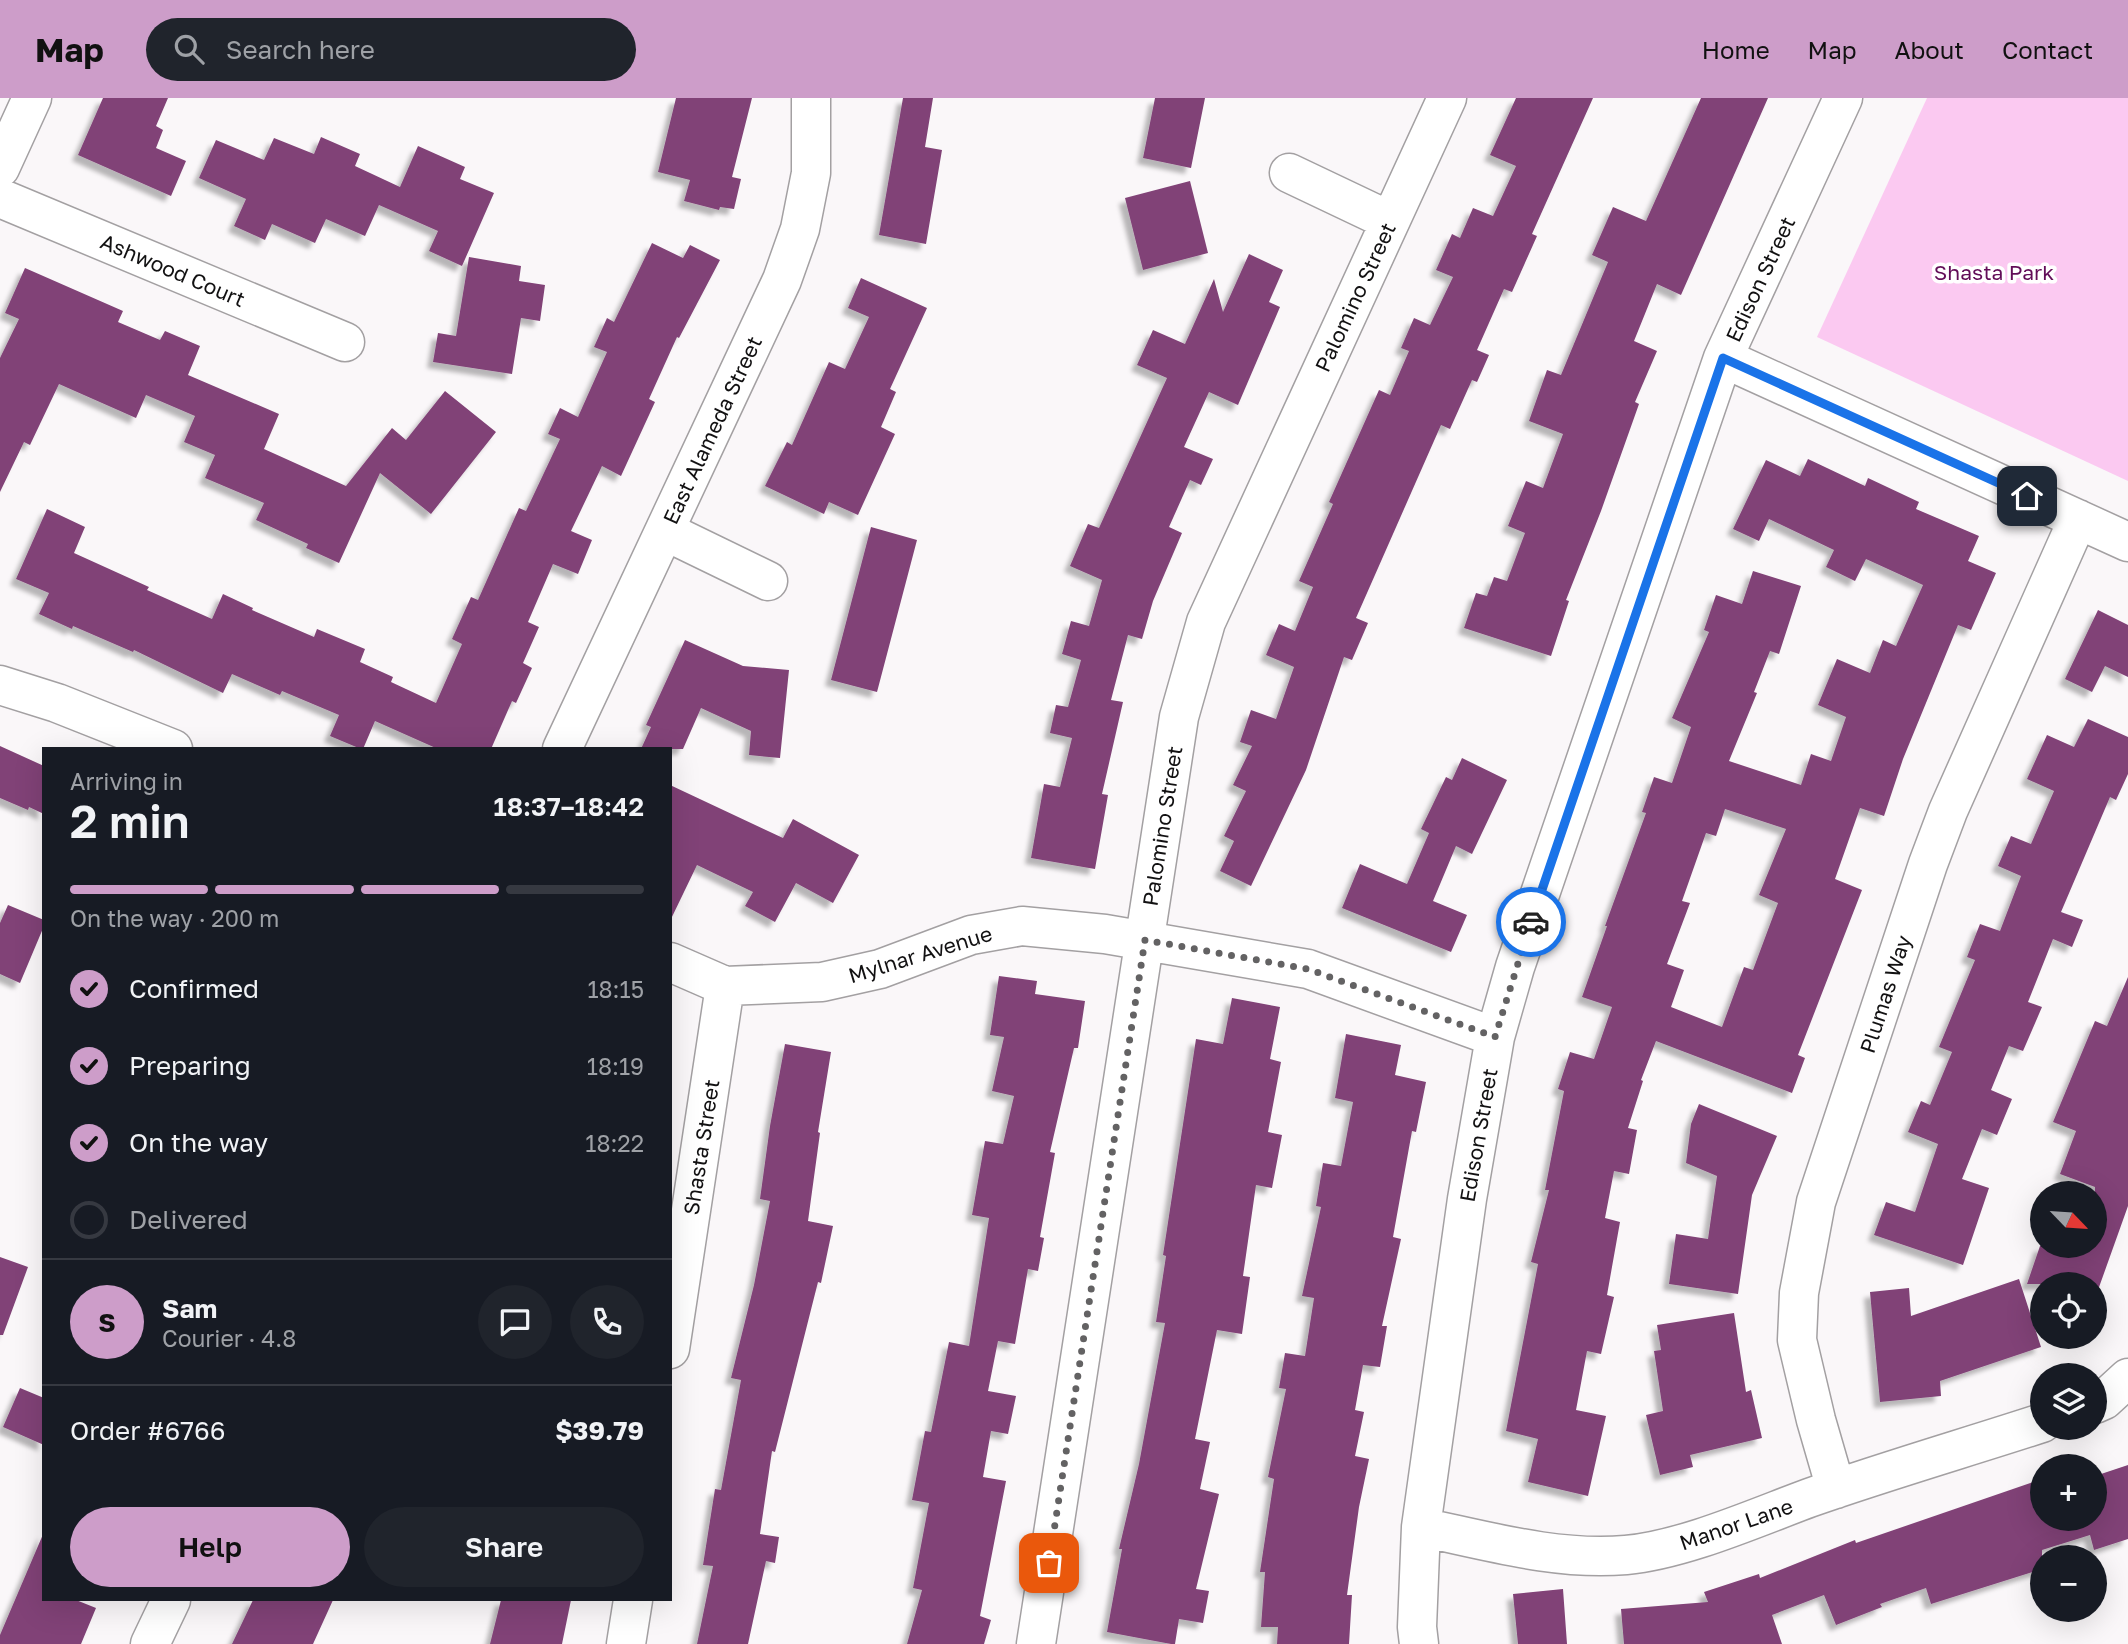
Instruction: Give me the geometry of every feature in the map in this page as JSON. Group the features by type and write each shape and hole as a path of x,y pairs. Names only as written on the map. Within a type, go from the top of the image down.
{"street":[{"path":"0,168 32,98"},
{"name":"East Alameda Street","path":"563,747 782,280 800,229 811,173 811,98"},
{"name":"Palomino Street","path":"1036,1644 1179,718 1206,622 1447,98"},
{"name":"Edison Street","path":"1419,1644 1417,1627 1422,1527 1467,1199 1495,1037 1520,954 1723,358 1843,98"},
{"path":"1289,173 1390,221"},
{"name":"Ashwood Court","path":"0,198 345,342"},
{"path":"1723,358 2128,542"},
{"name":"Plumas Way","path":"1836,1489 1815,1420 1797,1340 1799,1293 1816,1202 1948,811 2078,519"},
{"path":"665,531 768,581"},
{"path":"0,685 57,703 168,747"},
{"name":"Mylnar Avenue","path":"672,963 725,986 822,982 880,969 971,936 1022,926 1145,940 1308,969 1495,1037"},
{"name":"Shasta Street","path":"672,1336 725,986"},
{"path":"2107,1397 2128,1378"},
{"name":"Manor Lane","path":"1422,1527 1518,1548 1564,1554 1626,1555 1675,1546 1836,1489 2030,1427"},
{"path":"150,1644 171,1601"},
{"path":"626,1644 633,1601"}],"green space":[{"name":"Shasta Park","path":"1927,98 2128,98 2128,481 1817,337"}],"building":[{"path":"103,98 168,98 156,126 163,130 156,148 186,161 171,196 78,155"},
{"path":"676,98 752,98 732,177 741,179 734,209 720,207 719,210 684,201 690,180 658,172"},
{"path":"903,98 933,98 925,147 942,150 926,244 879,235"},
{"path":"1155,98 1205,98 1191,168 1143,158"},
{"path":"1516,98 1593,98 1532,234 1537,236 1512,292 1504,289 1477,350 1489,355 1477,382 1472,380 1450,429 1441,425 1356,618 1368,623 1352,660 1344,657 1306,770 1251,886 1220,871 1234,841 1224,836 1246,791 1233,785 1252,746 1240,742 1251,710 1276,719 1294,667 1266,655 1279,624 1295,631 1313,587 1299,581 1333,504 1329,502 1379,390 1390,395 1409,351 1401,348 1414,318 1430,325 1453,277 1436,270 1452,234 1460,238 1473,208 1493,216 1516,166 1490,155"},
{"path":"1701,98 1768,98 1681,295 1657,284 1634,341 1657,351 1635,402 1639,404 1566,600 1569,601 1551,656 1464,628 1476,593 1487,596 1494,577 1507,581 1525,533 1508,526 1526,481 1543,488 1563,434 1529,421 1547,370 1561,375 1608,262 1592,255 1613,207 1646,221"},
{"path":"321,137 360,154 355,166 400,187 418,146 465,167 460,179 494,193 462,266 429,251 438,231 379,205 365,236 326,219 315,243 272,224 265,240 234,226 246,199 199,178 216,140 264,160 274,138 314,154"},
{"path":"1190,181 1208,253 1143,270 1125,198"},
{"path":"652,243 683,258 690,245 720,260 679,338 677,337 649,399 655,402 621,476 602,466 571,531 592,540 578,574 553,564 528,622 539,627 523,663 532,668 516,703 512,701 492,747 434,747 375,721 364,747 356,747 330,736 339,715 282,691 280,695 232,674 223,693 134,650 133,652 73,626 72,629 39,614 49,593 16,579 47,509 85,527 74,553 149,587 147,590 212,619 223,594 314,637 317,629 365,649 360,662 393,677 391,682 436,703 462,644 452,639 471,597 478,600 519,508 526,511 560,439 548,434 560,408 578,417 607,352 594,347 607,318 614,322"},
{"path":"1249,254 1283,270 1269,302 1280,307 1238,405 1209,392 1184,447 1213,459 1201,485 1190,480 1169,527 1182,533 1153,601 1142,639 1128,635 1111,700 1123,702 1102,794 1108,795 1095,869 1031,858 1044,784 1060,787 1072,738 1050,733 1056,705 1068,707 1081,660 1062,654 1071,621 1089,626 1102,580 1070,566 1088,524 1099,528 1167,378 1137,365 1153,330 1185,344 1214,279 1223,312"},
{"path":"469,257 521,266 519,281 545,285 540,321 521,318 512,374 433,362 438,333 456,336"},
{"path":"25,268 123,311 118,322 160,340 165,331 200,346 188,375 279,414 264,449 346,486 392,428 406,440 445,391 496,432 431,514 380,473 339,563 306,548 308,544 256,520 264,503 205,478 215,455 184,442 195,416 146,395 136,418 59,384 30,445 24,442 0,492 0,358 19,319 5,313"},
{"path":"861,278 927,308 890,389 896,392 881,427 895,434 858,515 829,502 824,514 765,486 787,442 792,445 829,362 845,369 869,317 848,308"},
{"path":"1808,459 1865,486 1868,478 1919,502 1916,509 1979,536 1968,561 1996,573 1971,630 1958,625 1903,759 1884,816 1860,808 1835,879 1862,890 1798,1055 1805,1058 1792,1093 1656,1041 1641,1080 1643,1081 1628,1128 1637,1130 1629,1174 1614,1171 1605,1218 1620,1222 1607,1295 1614,1297 1601,1354 1587,1351 1576,1410 1606,1416 1588,1496 1528,1482 1538,1439 1506,1431 1538,1264 1531,1262 1549,1190 1545,1190 1564,1091 1558,1089 1570,1052 1594,1059 1612,1007 1582,997 1646,813 1642,812 1654,777 1672,783 1691,727 1672,718 1709,632 1704,630 1716,595 1742,604 1753,571 1801,586 1779,654 1770,651 1754,692 1757,693 1729,761 1801,785 1811,754 1831,761 1846,717 1818,705 1837,659 1870,673 1883,640 1896,646 1923,585 1866,559 1855,581 1826,567 1834,550 1769,519 1759,541 1733,529 1766,460 1800,476","holes":["1725,809 1786,829 1759,895 1778,903 1753,970 1744,967 1722,1027 1671,1007 1684,970 1667,964 1690,903 1682,901 1706,833 1716,836"]},
{"path":"871,527 917,540 877,692 831,680"},
{"path":"2098,610 2128,625 2128,677 2105,666 2092,692 2065,679"},
{"path":"685,640 743,666 789,670 780,758 749,755 751,731 701,708 683,749 642,747 651,727 646,725"},
{"path":"2088,719 2128,737 2128,774 2116,800 2110,797 2061,912 2083,920 2072,947 2053,939 2028,1002 2042,1007 2023,1051 2009,1046 1991,1090 2012,1099 1997,1135 1982,1129 1962,1179 1989,1188 1963,1265 1874,1235 1886,1202 1915,1212 1938,1144 1908,1132 1921,1101 1930,1105 1952,1052 1939,1047 1975,960 1967,957 1980,924 2000,931 2021,876 1998,866 2011,836 2031,844 2054,791 2027,779 2047,735 2074,747"},
{"path":"0,746 42,765 42,813 0,798"},
{"path":"1462,758 1507,780 1472,854 1456,846 1433,901 1467,915 1451,952 1342,908 1360,864 1407,884 1429,833 1421,829 1446,777 1452,780"},
{"path":"672,786 783,838 793,819 859,855 833,903 796,883 775,922 745,906 753,892 697,865 672,917"},
{"path":"8,905 42,919 42,931 20,983 0,974 0,923"},
{"path":"999,976 1037,981 1035,994 1085,1001 1078,1048 1074,1048 1050,1152 1055,1153 1040,1237 1044,1238 1038,1271 1028,1269 1015,1344 998,1341 988,1391 1016,1396 1008,1434 991,1431 983,1477 1006,1481 980,1616 991,1620 984,1644 907,1644 922,1590 913,1588 929,1503 912,1500 925,1431 931,1432 949,1342 969,1346 989,1218 972,1215 985,1141 1003,1144 1014,1096 992,1091 1004,1037 990,1035"},
{"path":"2128,977 2128,1206 2104,1272 2031,1272 2036,1258 2107,1258 2107,1181 2079,1181 2060,1174 2076,1131 2053,1122 2095,1021 2107,1026"},
{"path":"1232,998 1280,1007 1270,1059 1281,1062 1268,1132 1282,1135 1272,1188 1256,1185 1243,1276 1250,1277 1242,1334 1217,1330 1195,1439 1210,1442 1200,1489 1219,1494 1196,1589 1209,1591 1203,1623 1179,1619 1175,1644 1171,1644 1107,1632 1122,1549 1119,1549 1139,1464 1165,1323 1156,1322 1166,1256 1163,1255 1196,1039 1223,1044"},
{"path":"1346,1034 1401,1045 1395,1075 1426,1082 1416,1132 1412,1131 1393,1237 1401,1239 1382,1326 1387,1326 1380,1367 1363,1365 1355,1410 1364,1412 1355,1456 1369,1459 1359,1507 1347,1595 1352,1595 1349,1644 1277,1644 1278,1627 1261,1627 1265,1572 1260,1572 1274,1479 1268,1477 1286,1389 1279,1388 1285,1353 1305,1356 1314,1298 1302,1296 1321,1207 1316,1206 1323,1163 1341,1166 1353,1102 1335,1098"},
{"path":"785,1044 831,1052 808,1221 833,1226 821,1283 818,1282 775,1452 772,1451 760,1534 779,1537 775,1563 766,1561 748,1644 697,1644 713,1566 703,1565 715,1489 721,1490 741,1380 731,1378 754,1285 770,1201 760,1199"},
{"path":"1699,1104 1777,1136 1752,1195 1738,1294 1669,1284 1676,1234 1708,1239 1717,1176 1686,1163 1691,1124"},
{"path":"0,1257 28,1267 3,1335 0,1335"},
{"path":"2019,1279 2030,1313 2030,1349 2035,1349 1940,1381 1941,1396 1880,1402 1870,1292 1909,1288 1911,1316"},
{"path":"1734,1313 1746,1392 1751,1390 1762,1438 1690,1455 1693,1467 1660,1475 1646,1415 1663,1411 1654,1351 1661,1350 1657,1325"},
{"path":"20,1388 42,1397 42,1444 3,1427"},
{"path":"2128,1465 2128,1539 2107,1546 2093,1545 2090,1535 2058,1545 2030,1545 2030,1573 1931,1604 1926,1588 1880,1604 1882,1607 1836,1625 1824,1595 1772,1615 1782,1644 1624,1644 1621,1609 1708,1602 1704,1592 1759,1574 1760,1578 1855,1540 1856,1543 2030,1483 2030,1531 2107,1531 2107,1472"},
{"path":"42,1537 42,1601 78,1601 96,1608 81,1644 0,1644 0,1635"},
{"path":"1563,1589 1567,1644 1518,1644 1513,1594"},
{"path":"253,1601 333,1601 313,1644 232,1644"},
{"path":"501,1601 571,1601 562,1644 490,1644"}],"way so far":[{"path":"1049,1563 1145,940 1308,969 1495,1037 1531,922"}],"route":[{"path":"1531,922 1723,358 2027,496"}]}
